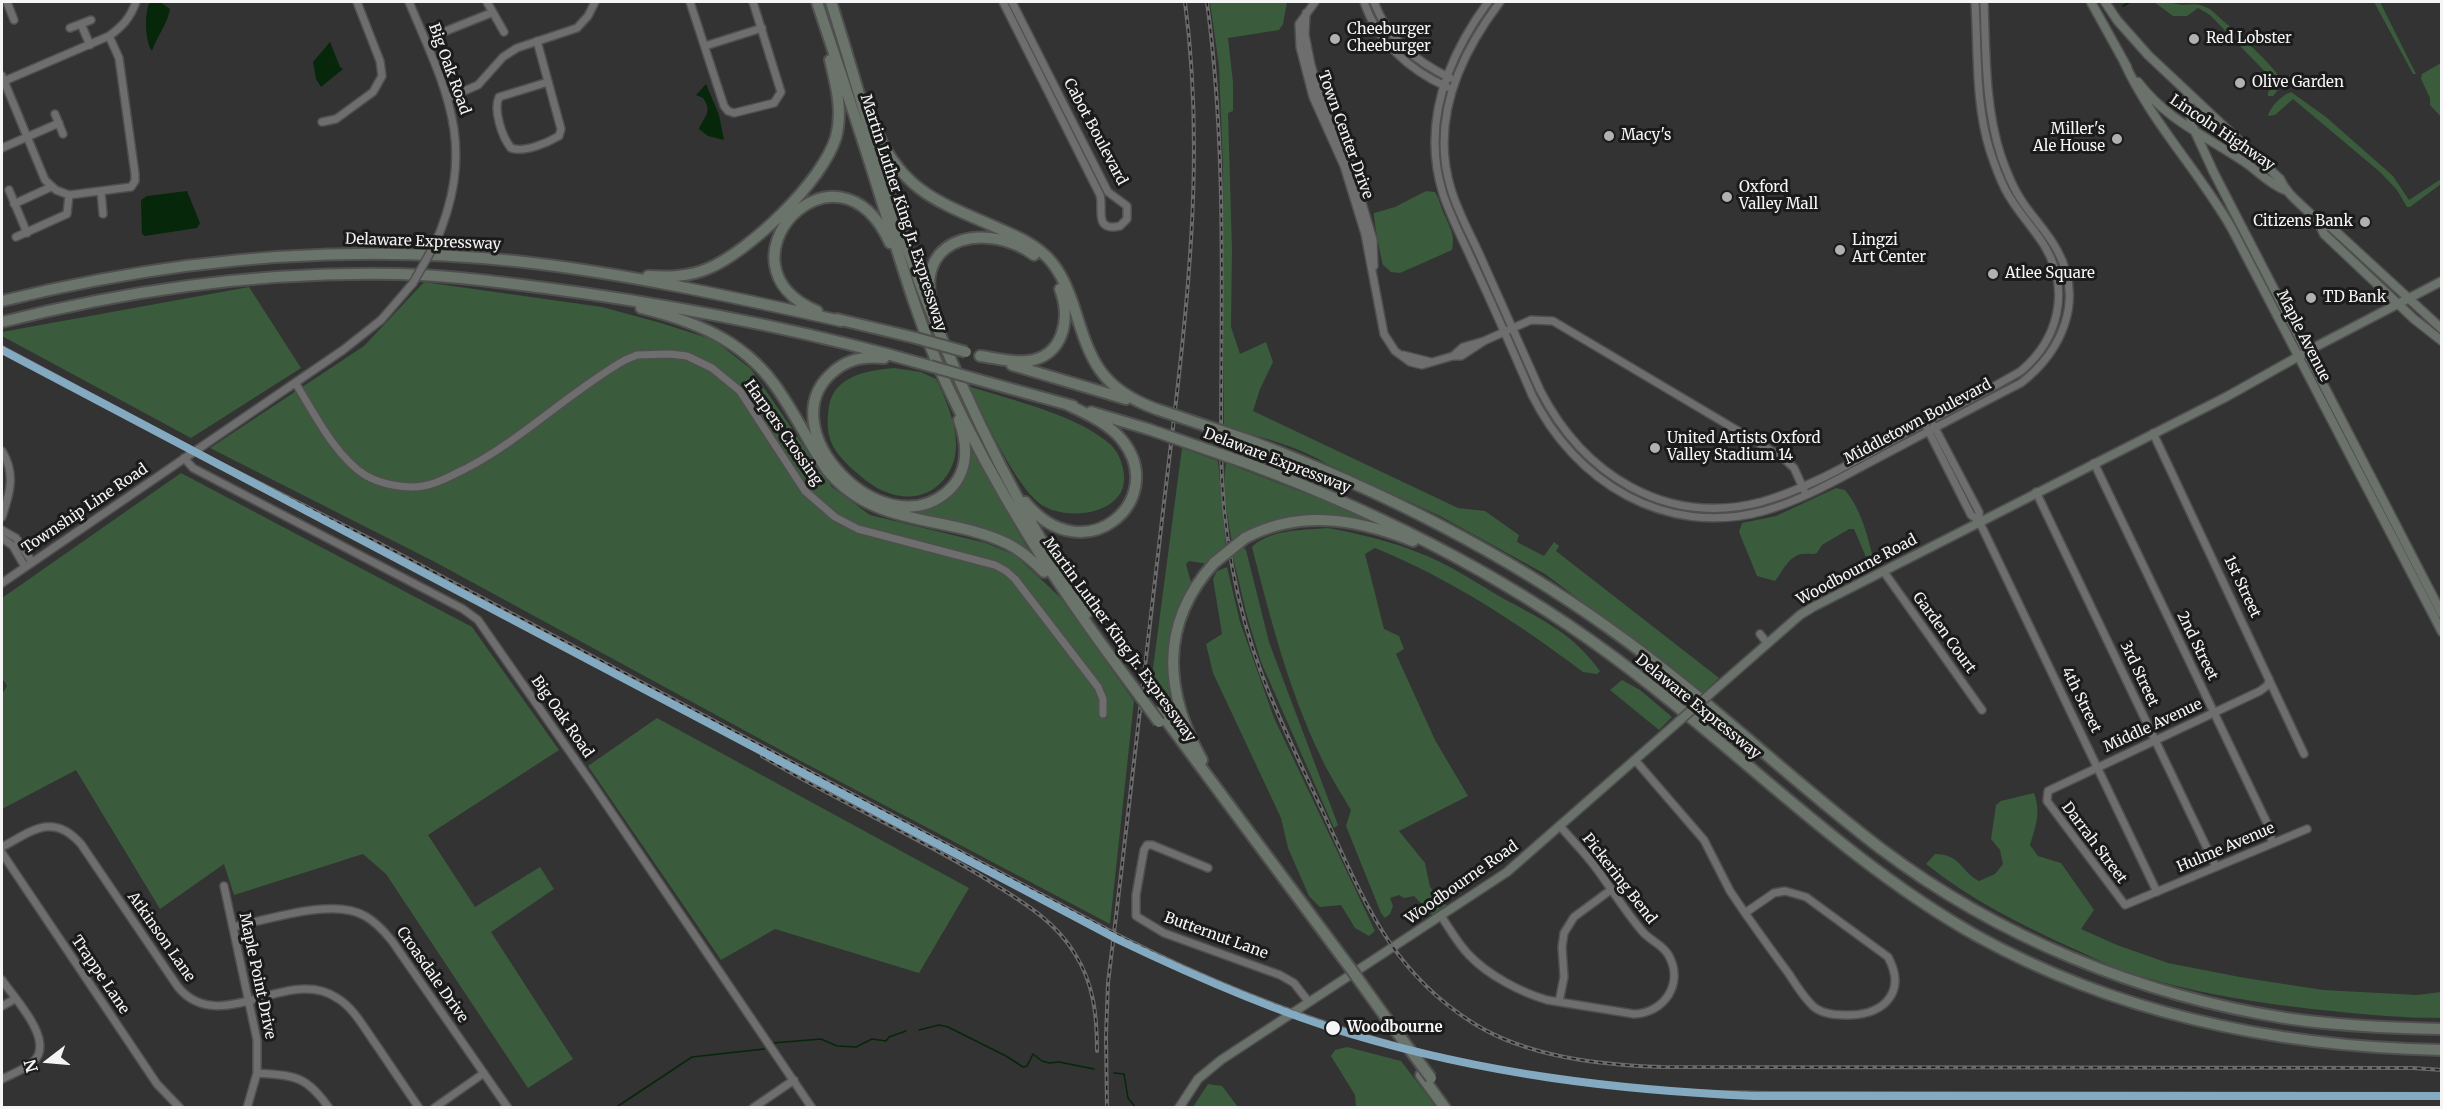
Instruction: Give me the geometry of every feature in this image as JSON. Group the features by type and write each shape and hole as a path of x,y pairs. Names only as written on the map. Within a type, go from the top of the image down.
{"highway":[{"name":"Martin Luther King Jr. Expressway","path":"831,2 916,272 970,403 1008,479 1069,585 1126,671"},
{"name":"Martin Luther King Jr. Expressway","path":"819,7 906,279 946,383 1002,493 1062,589 1126,671 1351,975 1426,1077 1445,1107"},
{"path":"589,272 670,276 707,269 749,242 799,196 817,175 826,160 836,137 839,119 837,91 819,7"},
{"path":"859,89 886,151 902,174 936,201 1022,239 1047,257 1064,281 1096,366 1114,386 1151,408"},
{"path":"841,321 798,301 785,287 778,273 775,257 779,236 787,220 800,207 829,198 846,199 862,206 872,214 883,230 906,279"},
{"path":"937,324 930,289 930,276 936,259 946,247 960,240 981,237 1004,241 1031,253 1051,273 1062,296 1066,313 1061,337 1049,352 1035,360 1018,361 981,356"},
{"name":"Delaware Expressway","path":"2,301 141,272 220,261 296,255 381,254 480,258 589,272 717,295 916,338 981,356 1248,440 1403,505 1475,543 1542,583 1646,655 1889,854 1960,902 2028,938 2109,973 2196,1000 2262,1014 2317,1022 2442,1029"},
{"path":"2,322 112,297 179,286 328,274 399,274 483,281 586,294 744,321 820,337 927,365"},
{"path":"586,294 674,317 703,327 728,340 768,377 827,470 852,494 887,512 1006,543 1027,555 1062,589"},
{"path":"927,365 882,358 863,358 840,366 822,385 814,408 816,432 829,459 849,482 873,498 902,507 921,506 932,502 952,487 963,466 965,447 961,425 946,383"},
{"name":"Delaware Expressway","path":"927,365 1148,429 1249,464 1365,511 1470,564 1540,606 1624,664 1882,875 1935,911 1998,947 2098,991 2201,1022 2313,1043 2442,1050"},
{"path":"1008,479 1039,517 1066,531 1083,533 1100,530 1114,521 1122,512 1134,487 1135,470 1131,454 1121,439 1109,428 1068,405"},
{"path":"1223,797 1183,721 1172,673 1174,645 1181,616 1195,587 1214,563 1245,538 1263,530 1291,521 1331,519 1384,530 1470,564"},
{"name":"Martin Luther King Jr. Expressway","path":"1160,717 1223,797 1351,975"},
{"name":"Martin Luther King Jr. Expressway","path":"1426,1077 1453,1107"}],"main road":[{"name":"Lincoln Highway","path":"2091,2 2124,62 2155,102 2178,122 2249,165 2274,186 2285,190"},
{"name":"Lincoln Highway","path":"2105,2 2136,42 2188,94 2280,179 2285,190 2321,224 2331,227 2442,329"},
{"name":"Maple Avenue","path":"2124,62 2145,104 2224,214 2442,632"},
{"name":"Maple Avenue","path":"2188,94 2188,115 2195,133 2442,614"},
{"path":"2224,214 2232,217 2241,225"},
{"name":"Lincoln Highway","path":"2321,224 2324,234 2397,303 2442,341"},
{"name":"Woodbourne Road","path":"1179,1107 1195,1083 1208,1070 1308,1001 1507,872 1800,615 2442,281"}],"street":[{"path":"7,2 14,20"},
{"path":"109,36 119,58 135,182 131,187 69,195 51,187 45,180 2,80 109,36 122,27 130,17 136,2"},
{"path":"322,122 336,119 373,92 382,76 380,61 357,2"},
{"name":"Big Oak Road","path":"296,384 364,335 389,312 413,282 435,244 450,200 456,160 454,123 448,98 409,2"},
{"path":"487,2 491,13 504,32"},
{"path":"448,98 478,85 503,57 516,48 577,28 588,16 595,2"},
{"path":"690,2 724,106 728,111 740,113 774,103 779,98 780,85 753,2"},
{"name":"Cabot Boulevard","path":"1003,2 1100,195 1102,220 1111,227 1120,226 1127,219 1127,206 1108,192 1012,2"},
{"name":"Town Center Drive","path":"1315,2 1306,13 1306,44 1320,96 1350,164 1365,211 1373,240 1375,257 1373,268 1382,329 1398,353 1418,365 1453,356 1463,347 1484,341 1536,319 1559,324 1782,457 1794,468 1806,496"},
{"path":"1364,2 1385,43 1408,63 1443,86 1452,89"},
{"path":"1374,2 1388,32 1406,51 1427,66 1455,81"},
{"name":"Middletown Boulevard","path":"1488,2 1465,37 1447,76 1434,132 1435,157 1448,208 1535,401 1559,440 1584,466 1620,493 1667,511 1711,517 1739,516 1764,511 1806,496 2021,383 2038,370 2054,349 2068,310 2067,280 2060,256 2052,240 2017,193 1993,127 1989,101 1984,2"},
{"name":"Middletown Boulevard","path":"1500,2 1475,37 1455,81 1446,109 1443,138 1451,188 1545,399 1567,434 1590,459 1624,484 1668,502 1711,508 1751,504 1803,486 2016,374 2030,363 2049,338 2059,305 2059,284 2053,262 2005,189 1990,151 1981,108 1975,2"},
{"path":"2,13 10,9"},
{"path":"446,31 491,13"},
{"path":"70,28 91,20"},
{"path":"81,24 90,45"},
{"path":"705,46 762,28"},
{"path":"537,41 561,129 559,136 520,150 511,148 498,114 499,97 548,82"},
{"path":"55,114 63,134"},
{"path":"2,148 59,123"},
{"path":"15,204 51,187"},
{"path":"9,190 27,233"},
{"path":"100,192 103,214"},
{"path":"16,237 67,214 69,195"},
{"name":"Harpers Crossing","path":"296,384 342,454 355,467 378,480 401,486 422,486 441,481 491,456 624,360 637,355 687,356 712,368 740,391 805,491 835,518 858,529 995,565 1015,579 1098,687 1103,699 1103,714"},
{"name":"Township Line Road","path":"2,583 296,384"},
{"name":"4th Street","path":"1932,419 1932,430"},
{"name":"4th Street","path":"1924,423 1932,430 1971,515 1979,521 2157,892"},
{"name":"1st Street","path":"2152,433 2304,754"},
{"path":"2,451 9,466 11,480 2,517"},
{"name":"Big Oak Road","path":"184,458 194,468 463,609 477,620 812,1107"},
{"name":"2nd Street","path":"2094,463 2268,825 2272,842"},
{"name":"3rd Street","path":"2036,492 2216,867"},
{"path":"2,530 16,538 29,564"},
{"path":"2,538 13,546 29,564"},
{"name":"Garden Court","path":"1884,572 1982,710"},
{"path":"1760,634 1767,644"},
{"name":"Middle Avenue","path":"2046,795 2048,791 2266,687 2270,679"},
{"path":"1635,760 1704,840 1730,891 1745,913 1806,997 1819,1010 1834,1015 1863,1014 1880,1008 1889,998 1895,981 1888,957 1806,897 1789,891 1778,892 1745,913"},
{"name":"Darrah Street","path":"2046,795 2050,807 2122,903 2127,905 2157,892"},
{"name":"Atkinson Lane","path":"2,847 40,827 57,826 70,832 81,844 182,993 196,1003 210,1006 304,989 317,990 338,998 359,1020 419,1107"},
{"name":"Pickering Bend","path":"1441,916 1458,943 1480,965 1523,991 1547,1000 1639,1014 1656,1009 1667,998 1674,975 1670,957 1660,945 1642,931 1592,863 1560,826"},
{"name":"Hulme Avenue","path":"2157,892 2307,829"},
{"name":"Butternut Lane","path":"1208,868 1147,845 1144,850 1136,895 1136,916 1164,933 1280,975 1294,983 1308,1001"},
{"name":"Trappe Lane","path":"2,853 157,1084 180,1107"},
{"name":"Maple Point Drive","path":"224,886 257,1040 257,1073 247,1107"},
{"path":"1559,1002 1564,977 1562,947 1564,933 1574,917 1612,889"},
{"name":"Croasdale Drive","path":"233,927 325,908 347,909 364,915 380,927 392,941 508,1107"},
{"path":"2,980 39,1032 41,1045 34,1061 2,1079"},
{"path":"2,1006 15,999"},
{"path":"257,1073 305,1081 317,1090 329,1107"},
{"path":"434,1107 484,1073"},
{"path":"753,1107 794,1080"}],"shaded area":[{"path":"150,2 160,2 170,9 152,51 146,26"},
{"path":"1210,2 1287,2 1283,24 1279,30 1228,38 1233,82 1233,111 1228,113 1232,249 1231,327 1240,354 1266,342 1273,362 1260,389 1253,411 1458,508 1485,511 1519,535 1517,542 1544,556 1554,542 1559,546 1556,551 1719,678 1701,695 1647,650 1545,574 1440,516 1304,452 1224,426 1223,169 1219,66"},
{"path":"2154,2 2196,4 2210,9 2262,57 2280,77 2283,84 2273,96 2268,96 2275,82 2210,15 2198,8 2187,16 2173,16"},
{"path":"2374,2 2380,2 2416,74 2413,74"},
{"path":"330,42 340,67 343,69 321,87 316,79 313,62"},
{"path":"2441,63 2441,117 2430,105 2430,98 2421,79 2422,74"},
{"path":"706,84 719,115 724,140 708,136 699,129 707,114 707,107 703,98 696,95"},
{"path":"2291,92 2326,117 2393,176 2409,200 2441,179 2441,184 2407,207 2397,190 2380,172 2293,99 2275,115 2268,116 2277,102"},
{"path":"187,191 200,223 197,228 145,236 142,234 141,200 147,196"},
{"path":"1426,191 1435,192 1438,198 1452,233 1452,250 1400,273 1391,272 1383,265 1374,213 1395,207"},
{"path":"424,282 602,307 714,340 751,369 832,487 870,515 986,543 1015,555 1060,597 1134,701 1110,924 797,759 435,562 210,448 364,346"},
{"path":"249,287 301,368 191,438 2,336 2,332"},
{"path":"894,368 921,372 936,379 954,427 956,444 952,465 941,483 923,494 901,496 877,488 842,458 829,436 829,406 838,388 854,376"},
{"path":"968,386 1063,417 1097,434 1111,445 1121,462 1124,484 1118,496 1108,505 1095,511 1080,513 1065,513 1039,503 1019,480"},
{"path":"1182,448 1218,461 1226,547 1208,564 1189,561 1186,564 1192,586 1170,683 1177,715 1171,718 1150,691"},
{"path":"973,452 1033,558 1016,545 895,510 944,499 969,453"},
{"path":"1226,463 1346,509 1389,529 1327,516 1232,543 1225,493"},
{"path":"181,473 472,627 559,750 428,835 475,907 540,867 554,889 491,932 573,1059 528,1088 386,874 363,854 234,895 224,864 160,909 76,770 2,809 2,694 7,686 2,678 2,598"},
{"path":"1836,488 1845,490 1856,507 1875,565 1872,567 1869,564 1854,529 1849,529 1822,545 1817,553 1794,557 1775,581 1757,576 1739,532 1742,523 1776,516"},
{"path":"1328,528 1372,537 1450,567 1558,630 1579,647 1600,671 1597,674 1583,672 1509,619 1403,560 1375,548 1365,554 1384,629 1399,636 1404,649 1396,654 1435,740 1468,796 1399,831 1425,863 1430,887 1448,907 1433,916 1414,896 1404,898 1399,895 1390,898 1393,906 1390,914 1385,918 1381,913 1346,826 1351,810 1326,768 1308,728 1289,678 1266,600 1252,547 1259,541 1278,534"},
{"path":"1243,547 1246,550 1269,642 1338,825 1334,828 1261,662 1232,553"},
{"path":"1227,567 1240,622 1274,718 1375,931 1369,936 1355,928 1341,905 1320,907 1309,896 1288,848 1281,818 1213,673 1206,644 1222,634 1213,579 1217,571"},
{"path":"1622,680 1640,690 1672,717 1659,730 1610,690"},
{"path":"657,718 969,888 919,973 775,929 721,960 588,766"},
{"path":"2034,793 2037,813 2030,845 2038,856 2061,863 2094,910 2081,929 2168,963 2245,978 2323,990 2417,995 2441,992 2441,1018 2373,1015 2279,1005 2199,991 2147,978 2109,965 2015,921 1960,889 1926,864 1935,854 1944,855 1956,860 1979,881 1995,874 2003,864 2000,850 1991,839 1996,805 2001,801"},
{"path":"1347,1047 1401,1061 1436,1107 1356,1107 1355,1095 1331,1056 1335,1050"},
{"path":"1208,1084 1222,1086 1238,1107 1193,1107"}],"waterway":[{"path":"2123,6 2130,2"},
{"path":"919,1030 939,1025 948,1027 1023,1067 1027,1066 1033,1054 1049,1063 1059,1062 1094,1069"},
{"path":"773,1043 821,1039 837,1046 856,1047 872,1039 886,1041 889,1037 906,1031"},
{"path":"615,1108 692,1057 764,1049"},
{"path":"1114,1073 1124,1074 1128,1098 1136,1108"}],"railway":[{"path":"1107,1108 1108,983 1190,261 1194,132 1185,2"},
{"path":"1207,2 1218,113 1222,225 1222,478 1227,535 1237,592 1269,693 1366,903 1399,956 1444,1002 1473,1023 1517,1044 1564,1057 1638,1066 2413,1068 2442,1070"},
{"path":"2,347 218,462 377,542 1120,936 1240,991 1364,1035 1428,1053 1492,1067 1557,1079 1660,1090 1773,1093 2442,1094"},
{"path":"762,756 958,863 1011,895 1046,920 1057,930 1075,954 1086,977 1095,1013 1097,1051"}],"transit line":[{"path":"2,350 1119,940 1233,991 1351,1034 1451,1060 1551,1078 1651,1089 1754,1096 2442,1096"}],"place":[{"name":"Cheeburger Cheeburger","path":"1335,39"},
{"name":"Red Lobster","path":"2194,39"},
{"name":"Olive Garden","path":"2240,83"},
{"name":"Macy's","path":"1609,136"},
{"name":"Miller's Ale House","path":"2117,139"},
{"name":"Oxford Valley Mall","path":"1727,197"},
{"name":"Citizens Bank","path":"2365,222"},
{"name":"Lingzi Art Center","path":"1840,250"},
{"name":"Atlee Square","path":"1993,274"},
{"name":"TD Bank","path":"2311,298"},
{"name":"United Artists Oxford Valley Stadium 14","path":"1655,448"},
{"name":"Woodbourne","path":"1333,1028"}]}
